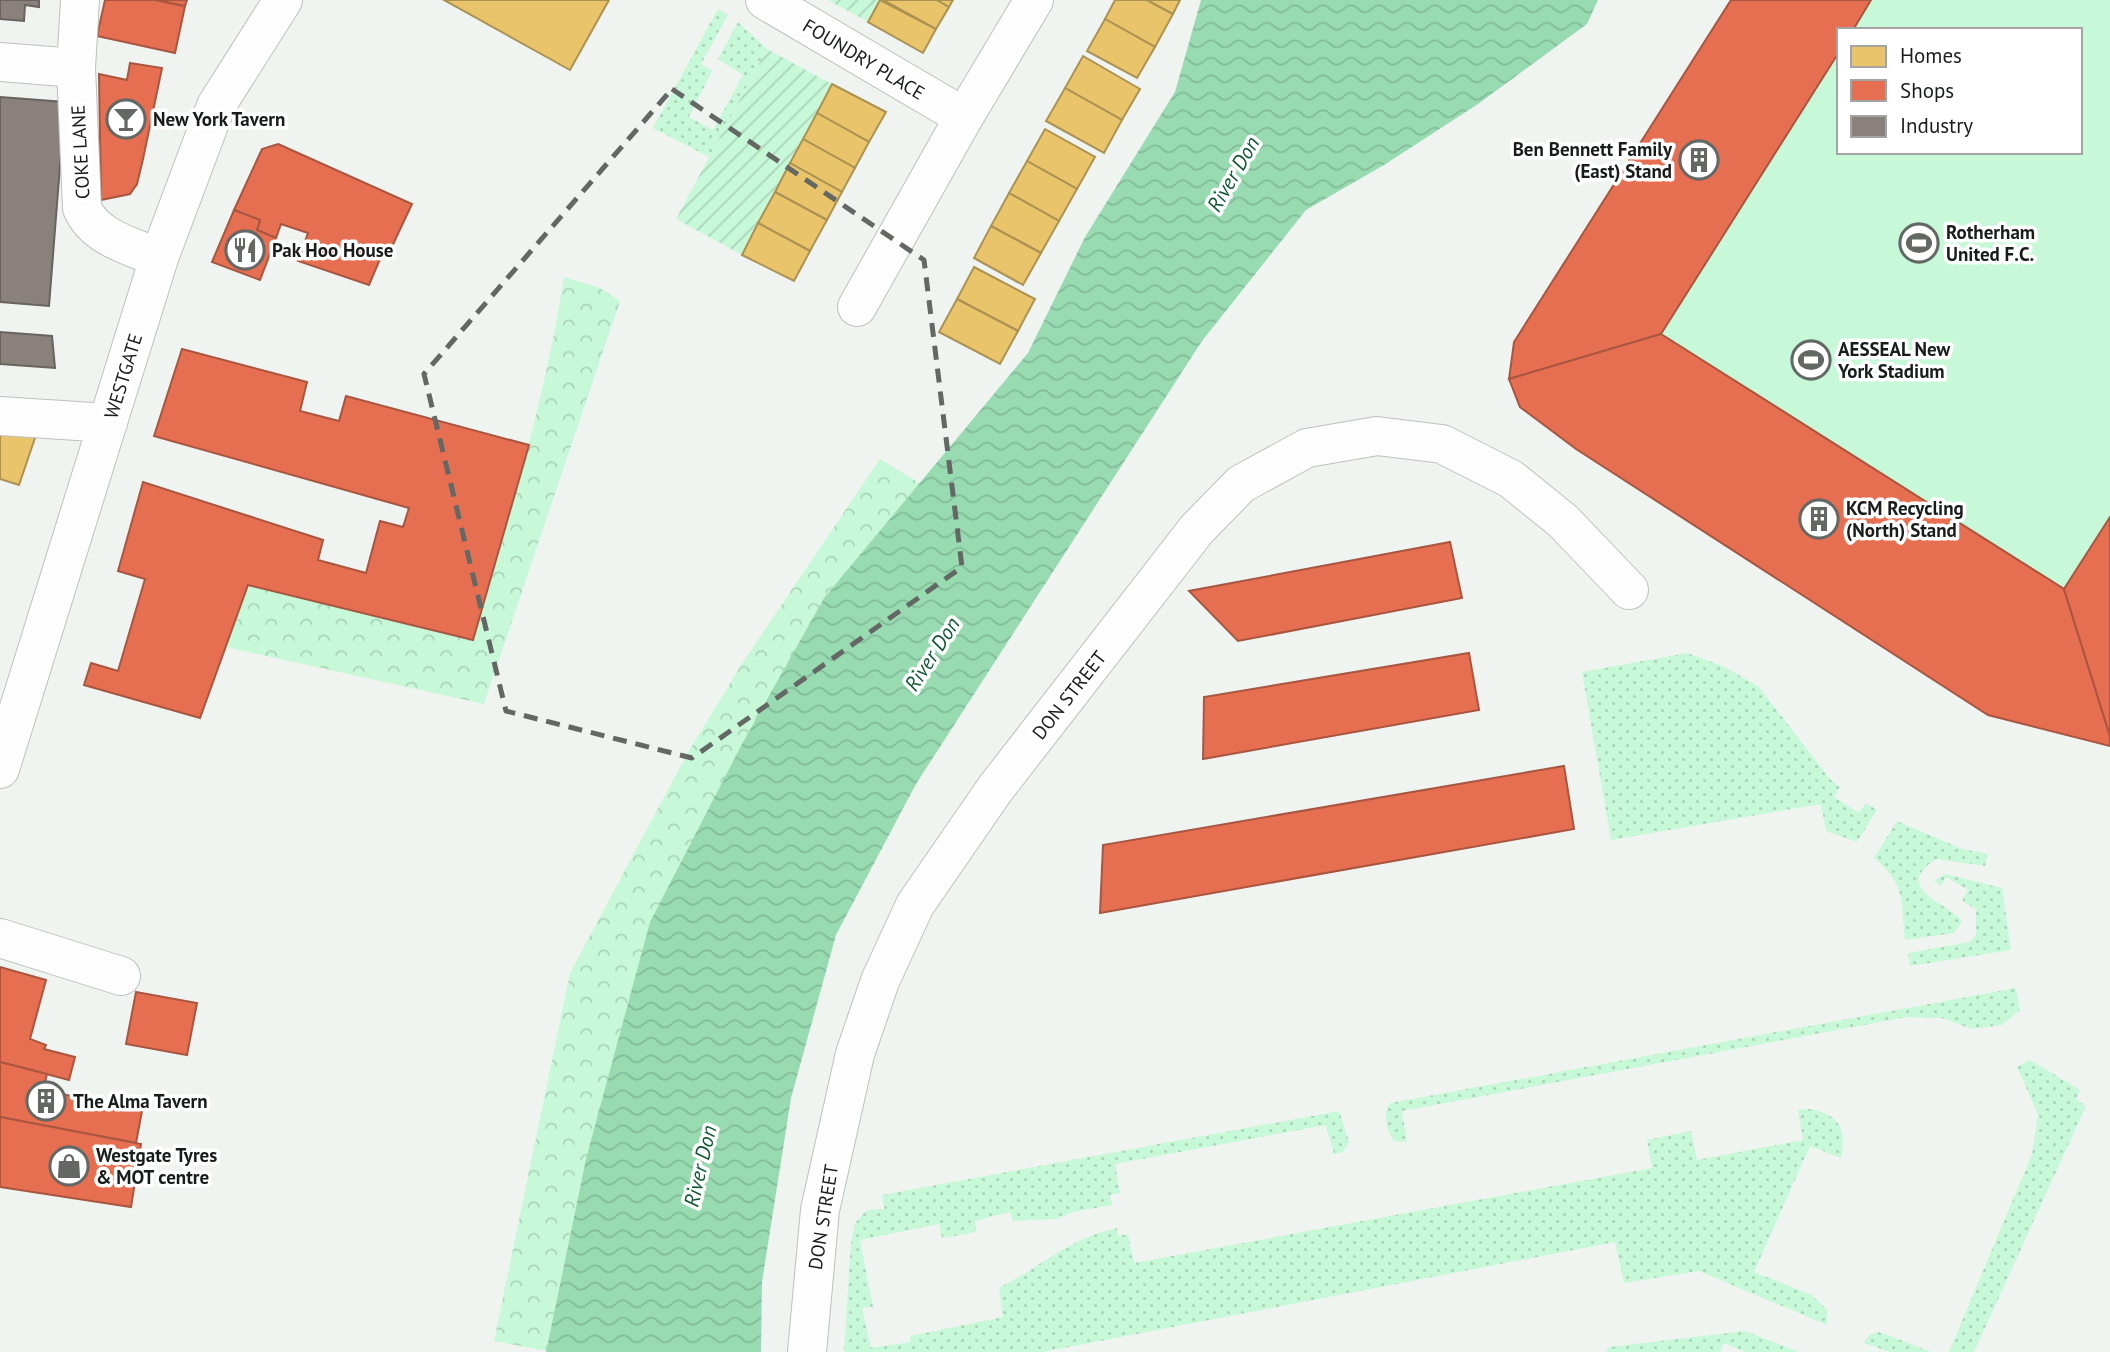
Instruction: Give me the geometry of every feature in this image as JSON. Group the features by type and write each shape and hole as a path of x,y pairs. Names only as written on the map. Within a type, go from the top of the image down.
{"street":[{"name":"COKE LANE","path":"80,0 76,68 82,208 97,231 159,258"},
{"name":"WESTGATE","path":"0,769 159,258 216,106 284,0"},
{"name":"FOUNDRY PLACE","path":"765,0 964,117"},
{"path":"857,307 964,117 1034,0"},
{"path":"0,62 76,68"},
{"path":"0,416 108,423"},
{"name":"DON STREET","path":"807,1352 820,1210 855,1054 880,981 915,905 995,789 1198,529 1241,484 1307,448 1377,436 1442,444 1511,479 1563,521 1629,590"},
{"path":"0,938 121,976"}],"highlighted area":[{"path":"672,89 924,260 962,567 692,758 506,711 424,374"}],"green space":[{"path":"828,0 880,0 868,22"},
{"name":"AESSEAL New York Stadium","path":"1731,0 2110,0 2110,746 1988,715 1576,449 1520,407 1509,379 1514,342"},
{"path":"718,9 728,15 701,64 712,71 689,117 713,130 743,75 718,59 738,22 767,49 709,157 653,128"},
{"path":"767,49 832,84 742,255 676,219"},
{"path":"564,277 600,288 620,301 484,704 226,647 248,585 473,640 536,415"},
{"path":"880,459 921,484 824,598 743,742 586,1159 546,1351 494,1341 570,973 687,754 743,662"},
{"path":"1687,653 1725,667 1759,687 1830,779 1840,787 1834,797 1859,813 1866,803 1877,810 1857,842 1826,831 1821,804 1611,840 1582,672"},
{"path":"1897,821 1962,849 1988,854 1985,866 1936,859 1923,870 1919,879 1921,888 1928,895 1962,922 1954,933 1905,940 1902,904 1897,885 1874,858"},
{"path":"1945,874 2002,888 2011,950 1910,966 1908,953 1969,942 1976,936 1976,909 1962,901 1968,890 1946,877 1941,886 1934,881"},
{"path":"2016,988 2020,1010 2002,1025 1972,1029 1942,1018 1907,1017 1402,1111 1407,1142 1394,1141 1386,1123 1386,1112 1390,1103"},
{"path":"2030,1060 2080,1090 2076,1099 2086,1106 1974,1352 1949,1352 2032,1154 2038,1115 2017,1067"},
{"path":"1811,1109 1829,1116 1840,1126 1843,1140 1841,1158 1810,1146 1754,1272 1812,1295 1827,1310 1827,1325 1699,1271 1624,1283 1615,1242 1043,1352 844,1352 851,1242 855,1223 867,1210 884,1209 882,1195 1339,1111 1349,1142 1343,1152 1334,1154 1326,1125 1115,1164 1120,1193 1110,1195 1112,1205 1073,1212 1057,1219 1013,1221 1010,1212 975,1221 976,1232 942,1238 939,1224 860,1240 873,1307 862,1308 871,1348 910,1342 910,1336 1003,1317 999,1288 1069,1246 1117,1228 1118,1236 1128,1234 1134,1263 1652,1168 1647,1140 1691,1131 1697,1160 1803,1140 1798,1110"},
{"path":"1745,1331 1799,1352 1745,1352 1724,1343 1720,1352 1606,1352 1609,1347"},
{"path":"1878,1332 1931,1352 1890,1352 1864,1343 1869,1335"}],"water":[{"name":"River Don","path":"1201,0 1598,0 1587,24 1478,104 1384,165 1306,210 1202,341 916,784 836,935 791,1098 762,1282 761,1352 546,1352 586,1159 650,922 743,742 824,598 1028,353 1085,237 1175,92"}],"building: Homes":[{"path":"444,0 609,0 570,70"},
{"path":"880,0 936,29 923,53 868,22"},
{"path":"883,0 937,0 949,7 936,29"},
{"path":"937,0 953,0 949,7"},
{"path":"1115,0 1147,0 1173,14 1155,47 1105,19"},
{"path":"1147,0 1180,0 1173,14"},
{"path":"1105,19 1155,47 1137,78 1087,51"},
{"path":"1083,56 1140,89 1122,120 1065,88"},
{"path":"832,84 886,112 869,142 817,113"},
{"path":"1065,88 1122,120 1104,153 1046,121"},
{"path":"817,113 869,142 855,168 803,139"},
{"path":"1045,129 1095,157 1077,189 1027,161"},
{"path":"803,139 855,168 842,192 790,163"},
{"path":"1027,161 1077,189 1059,221 1009,193"},
{"path":"790,163 842,192 827,220 775,192"},
{"path":"775,192 827,220 810,251 758,223"},
{"path":"1009,193 1059,221 1041,253 991,226"},
{"path":"758,223 810,251 794,281 742,255"},
{"path":"991,226 1041,253 1023,285 974,258"},
{"path":"974,267 1035,299 1018,331 957,299"},
{"path":"957,299 1018,331 1000,364 939,332"},
{"path":"0,434 36,435 19,485 0,479"}],"building: Shops":[{"path":"105,0 156,0 185,6 175,53 97,36"},
{"path":"156,0 187,0 185,6"},
{"name":"Ben Bennett Family (East) Stand","path":"1731,0 1871,0 1854,28 1837,28 1837,55 1661,334 1509,379 1514,342"},
{"name":"New York Tavern","path":"130,63 162,68 143,159 137,184 130,194 101,200 99,74 127,80"},
{"path":"278,144 412,204 388,255 383,252 369,285 298,261 308,233 281,224 276,238 257,230 260,220 234,210 262,149"},
{"name":"Pak Hoo House","path":"234,210 260,220 257,230 276,238 260,280 212,262"},
{"name":"KCM Recycling (North) Stand","path":"1661,334 2064,589 2110,736 2110,746 1988,715 1576,449 1520,407 1509,379"},
{"path":"182,349 307,382 300,411 339,421 346,396 529,445 473,640 248,585 200,718 84,685 91,663 118,671 145,579 118,571 143,482 323,540 318,560 366,573 380,521 403,527 409,508 154,436"},
{"path":"2110,517 2110,736 2064,589"},
{"path":"1450,542 1462,598 1238,641 1189,591"},
{"path":"1469,653 1479,710 1203,759 1204,697"},
{"path":"1564,766 1574,829 1100,913 1103,845"},
{"path":"0,967 46,980 30,1039 46,1045 44,1049 75,1057 69,1080 0,1062"},
{"path":"136,992 197,1003 187,1055 126,1044"},
{"name":"The Alma Tavern","path":"0,1062 47,1074 43,1090 142,1111 136,1143 0,1117"},
{"name":"Westgate Tyres & MOT centre","path":"0,1117 141,1144 131,1207 0,1187"}],"building: Industry":[{"path":"0,0 39,0 39,7 25,5 24,21 0,19"},
{"path":"0,97 65,102 49,306 0,302"},
{"path":"0,332 52,336 55,368 0,364"}],"place":[{"name":"New York Tavern","path":"126,119"},
{"name":"Ben Bennett Family (East) Stand","path":"1699,160"},
{"name":"Rotherham United F.C.","path":"1919,243"},
{"name":"Pak Hoo House","path":"245,250"},
{"name":"AESSEAL New York Stadium","path":"1811,360"},
{"name":"KCM Recycling (North) Stand","path":"1819,519"},
{"name":"The Alma Tavern","path":"46,1101"},
{"name":"Westgate Tyres & MOT centre","path":"69,1166"}]}
